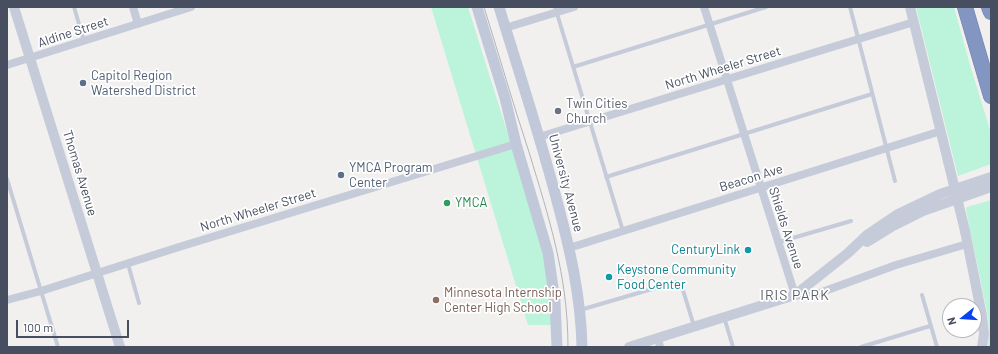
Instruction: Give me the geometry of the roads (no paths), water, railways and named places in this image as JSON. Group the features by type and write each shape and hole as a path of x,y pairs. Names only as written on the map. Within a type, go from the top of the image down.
{"highway":[{"path":"965,7 991,96"},
{"path":"990,7 991,12"}],"main road":[{"path":"477,7 506,98 516,144 548,253 555,301 557,347"},
{"name":"University Avenue","path":"499,7 539,137 569,248 577,285 582,347"}],"street":[{"name":"Thomas Avenue","path":"14,7 120,347"},
{"path":"133,7 138,24"},
{"name":"Aldine Street","path":"7,65 191,7"},
{"path":"505,28 556,10 574,7"},
{"name":"Shields Avenue","path":"704,7 795,295"},
{"path":"910,7 965,231 983,326 982,347"},
{"name":"North Wheeler Street","path":"539,137 914,22"},
{"name":"Beacon Ave","path":"569,248 941,131"},
{"name":"North Wheeler Street","path":"7,300 41,291 516,144"},
{"path":"795,295 848,253 875,229 910,207 940,194 991,177"},
{"path":"848,253 923,211 991,187"},
{"path":"629,347 659,343 694,326 795,295 811,296 896,265 967,244"}],"lane":[{"path":"74,7 84,41"},
{"path":"573,67 766,7"},
{"path":"850,7 895,181"},
{"path":"556,10 623,231"},
{"path":"606,177 872,94"},
{"path":"7,179 58,347"},
{"path":"778,243 851,221"},
{"path":"128,263 139,302"},
{"path":"580,310 676,282 682,287 694,326"},
{"path":"922,295 937,347"},
{"path":"724,317 733,347"},
{"path":"861,347 930,326"}],"tram line":[{"path":"484,7 536,176 556,248 565,296 568,347"}],"place":[{"name":"Capitol Region Watershed District","path":"83,83"},
{"name":"Twin Cities Church","path":"558,111"},
{"name":"YMCA Program Center","path":"341,175"},
{"name":"YMCA","path":"447,203"},
{"name":"CenturyLink","path":"748,250"},
{"name":"Keystone Community Food Center","path":"609,277"},
{"name":"Minnesota Internship Center High School","path":"436,300"}],"district":[{"name":"IRIS PARK","path":"795,295"}]}
